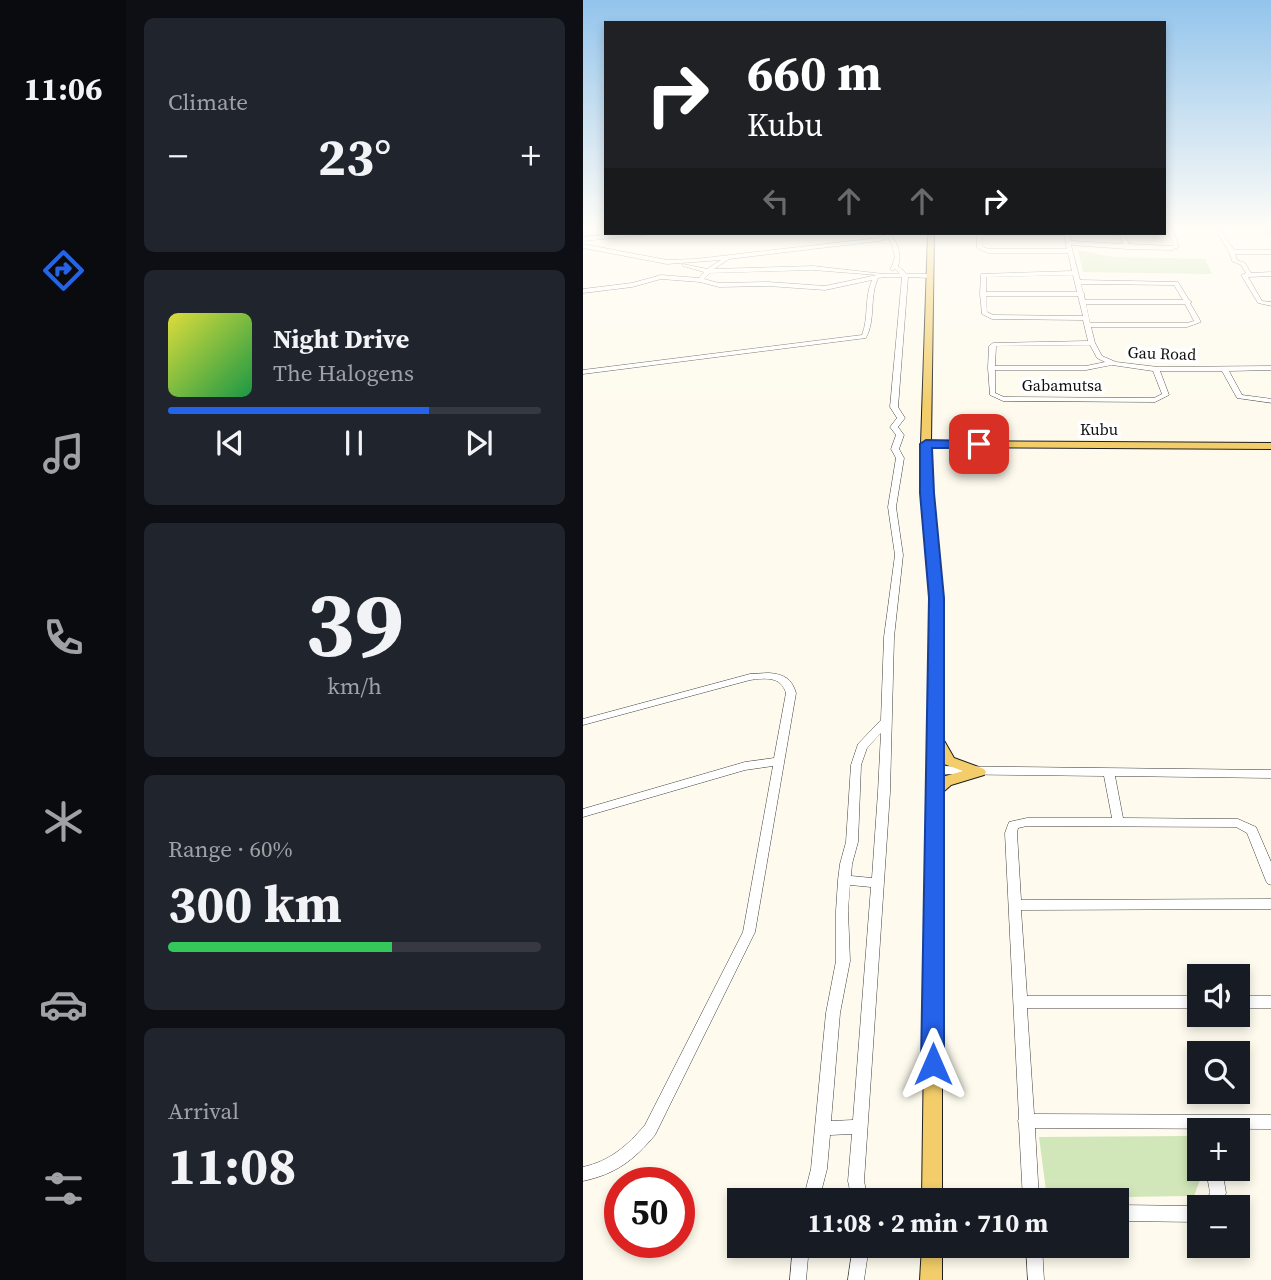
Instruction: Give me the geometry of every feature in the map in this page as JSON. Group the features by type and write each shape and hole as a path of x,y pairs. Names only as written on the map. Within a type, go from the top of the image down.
{"main road":[{"path":"930,288 926,450 937,598 932,1188"},
{"name":"Kubu","path":"926,450 952,444 1271,446"},
{"path":"935,736 949,761 979,772"},
{"path":"934,792 946,781 979,772"},
{"path":"931,1280 932,1258"}],"street":[{"path":"583,291 610,288"},
{"path":"583,372 864,337 868,327 873,288"},
{"path":"857,1188 886,749 889,637 899,555 892,507 900,458 895,449 900,435 894,427 901,418 894,407 904,288"},
{"path":"982,288 984,313 991,317 1195,324 1198,322 1179,288"},
{"name":"Gau Road","path":"1080,288 1092,343 1099,356 1110,363 1155,368 1271,368"},
{"path":"1252,288 1260,302 1271,304"},
{"path":"983,294 1189,302"},
{"path":"1092,343 995,344 992,346 991,368 1085,368 1110,363"},
{"name":"Gabamutsa","path":"991,368 992,394 1003,399 1155,400 1166,395 1155,368"},
{"path":"1224,368 1239,397 1271,401"},
{"path":"583,722 750,677 778,676 787,681 791,693 749,932 650,1130 629,1155 603,1171 583,1174"},
{"path":"814,1188 824,1128 832,1023 843,961 844,880 852,842 856,765 862,747 887,720"},
{"path":"862,747 886,749"},
{"path":"583,813 745,766 778,761"},
{"path":"934,770 1271,774"},
{"path":"1109,774 1118,821"},
{"path":"1030,1188 1014,905 1011,834 1013,825 1027,822 1118,821 1242,824 1251,830 1271,881"},
{"path":"844,880 878,883"},
{"path":"1014,905 1271,904"},
{"path":"1020,1002 1187,1002"},
{"path":"1250,1002 1271,1002"},
{"path":"1025,1121 1187,1125"},
{"path":"1250,1123 1271,1122"},
{"path":"824,1128 860,1127"},
{"path":"1129,1213 1187,1214"},
{"path":"798,1280 800,1258"},
{"path":"856,1280 859,1258"},
{"path":"1035,1258 1036,1280"}],"green space":[{"path":"1187,1136 1187,1181 1200,1181 1194,1195 1187,1196 1129,1197 1129,1188 1046,1188 1039,1137"}],"route":[{"path":"933,1064 937,598 927,493 926,444 979,444"}]}
